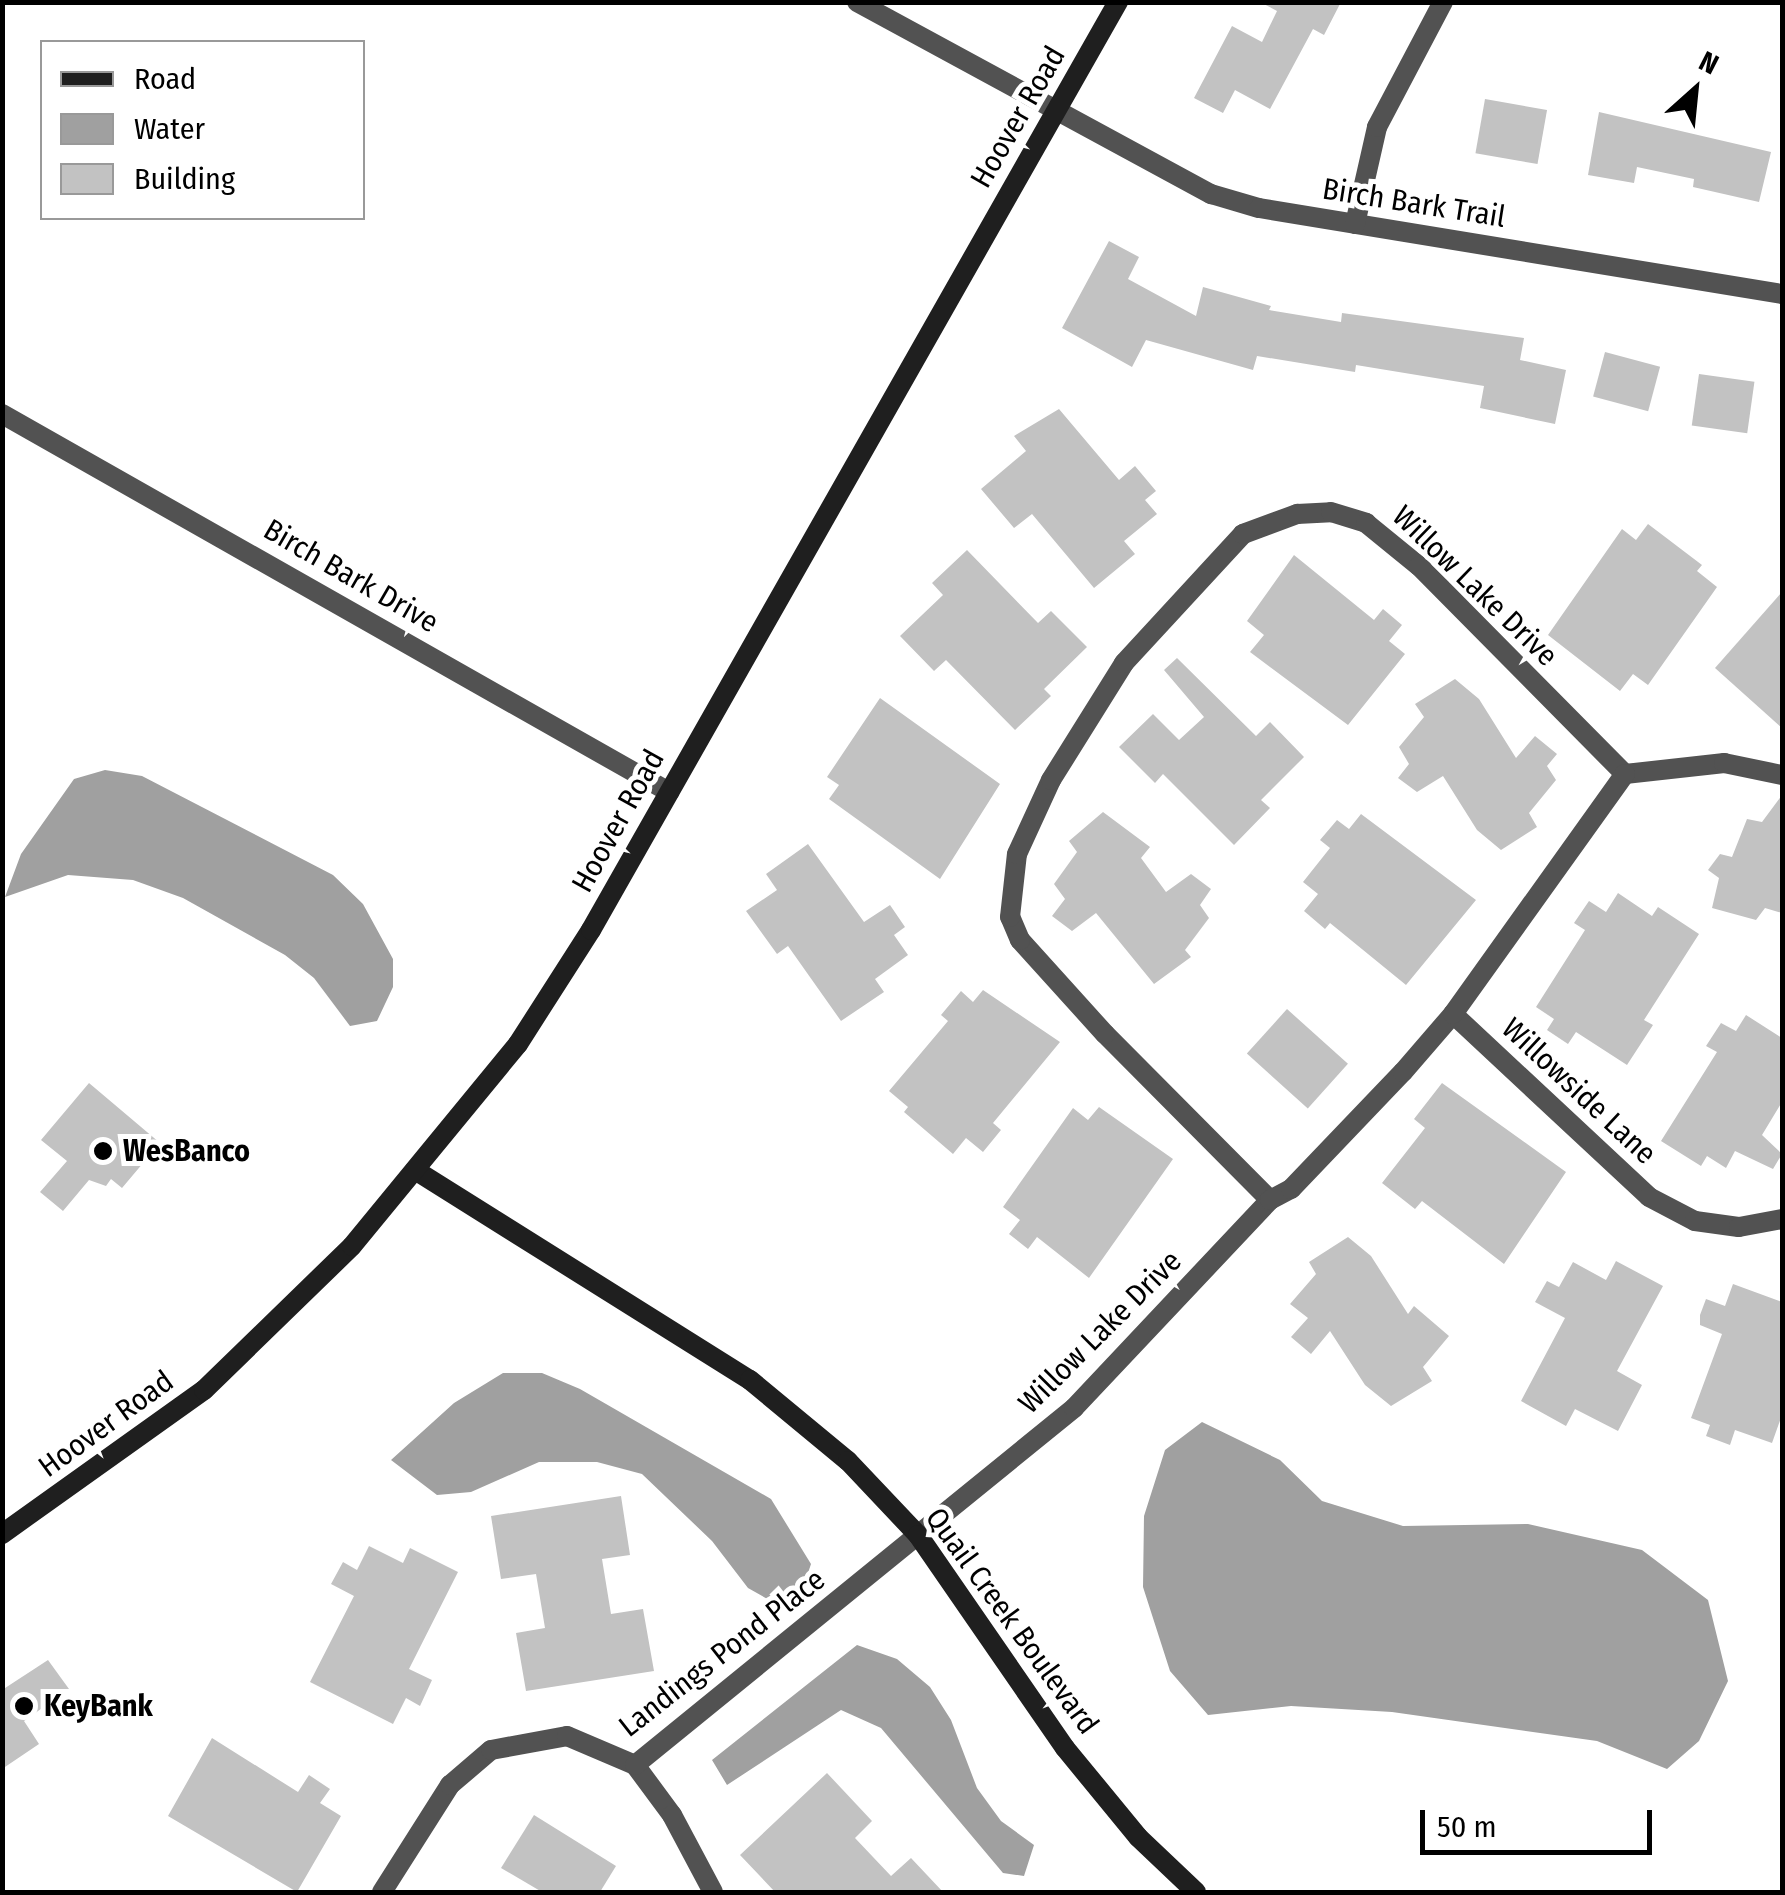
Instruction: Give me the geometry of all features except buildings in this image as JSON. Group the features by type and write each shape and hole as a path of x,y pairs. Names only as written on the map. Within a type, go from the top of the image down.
{"main road":[{"name":"Hoover Road","path":"2,1534 204,1390 352,1246 558,987 1118,2"},
{"name":"Quail Creek Boulevard","path":"416,1170 750,1380 848,1460 918,1535 1065,1748 1138,1837 1196,1892"}],"street":[{"path":"857,2 1054,112"},
{"path":"1355,224 1377,127 1443,2"},
{"name":"Birch Bark Trail","path":"1054,112 1211,194 1355,224 1782,294"},
{"name":"Birch Bark Drive","path":"2,414 669,792"},
{"name":"Willow Lake Drive","path":"918,1535 1074,1408 1270,1200 1291,1189 1453,1014 1625,774 1419,566 1366,522 1331,512 1297,514 1243,534 1124,662 1051,780 1016,854 1010,918 1020,940 1093,1020 1270,1200"},
{"path":"1625,774 1724,763 1782,776"},
{"name":"Willowside Lane","path":"1453,1014 1649,1197 1695,1221 1740,1227 1782,1219"},
{"name":"Landings Pond Place","path":"382,1892 450,1785 491,1750 567,1736 635,1765 918,1535"},
{"path":"635,1765 672,1816 712,1892"}],"water":[{"path":"105,770 142,776 333,875 363,904 393,959 393,987 377,1021 350,1026 314,978 285,955 183,898 133,880 68,875 5,897 21,854 74,779"},
{"path":"503,1373 542,1373 580,1389 771,1499 811,1564 803,1588 778,1605 748,1588 712,1541 642,1474 597,1462 539,1462 471,1492 437,1495 391,1460 454,1403"},
{"path":"1202,1422 1280,1460 1322,1501 1403,1526 1528,1524 1642,1550 1708,1600 1728,1681 1699,1741 1667,1769 1597,1741 1392,1712 1291,1706 1208,1715 1170,1671 1143,1587 1144,1516 1165,1450"},
{"path":"857,1645 897,1659 930,1687 951,1720 977,1788 1001,1821 1034,1845 1024,1876 1003,1873 881,1728 841,1710 727,1785 712,1760"}],"place":[{"name":"WesBanco","path":"103,1151"},
{"name":"KeyBank","path":"24,1706"}]}
